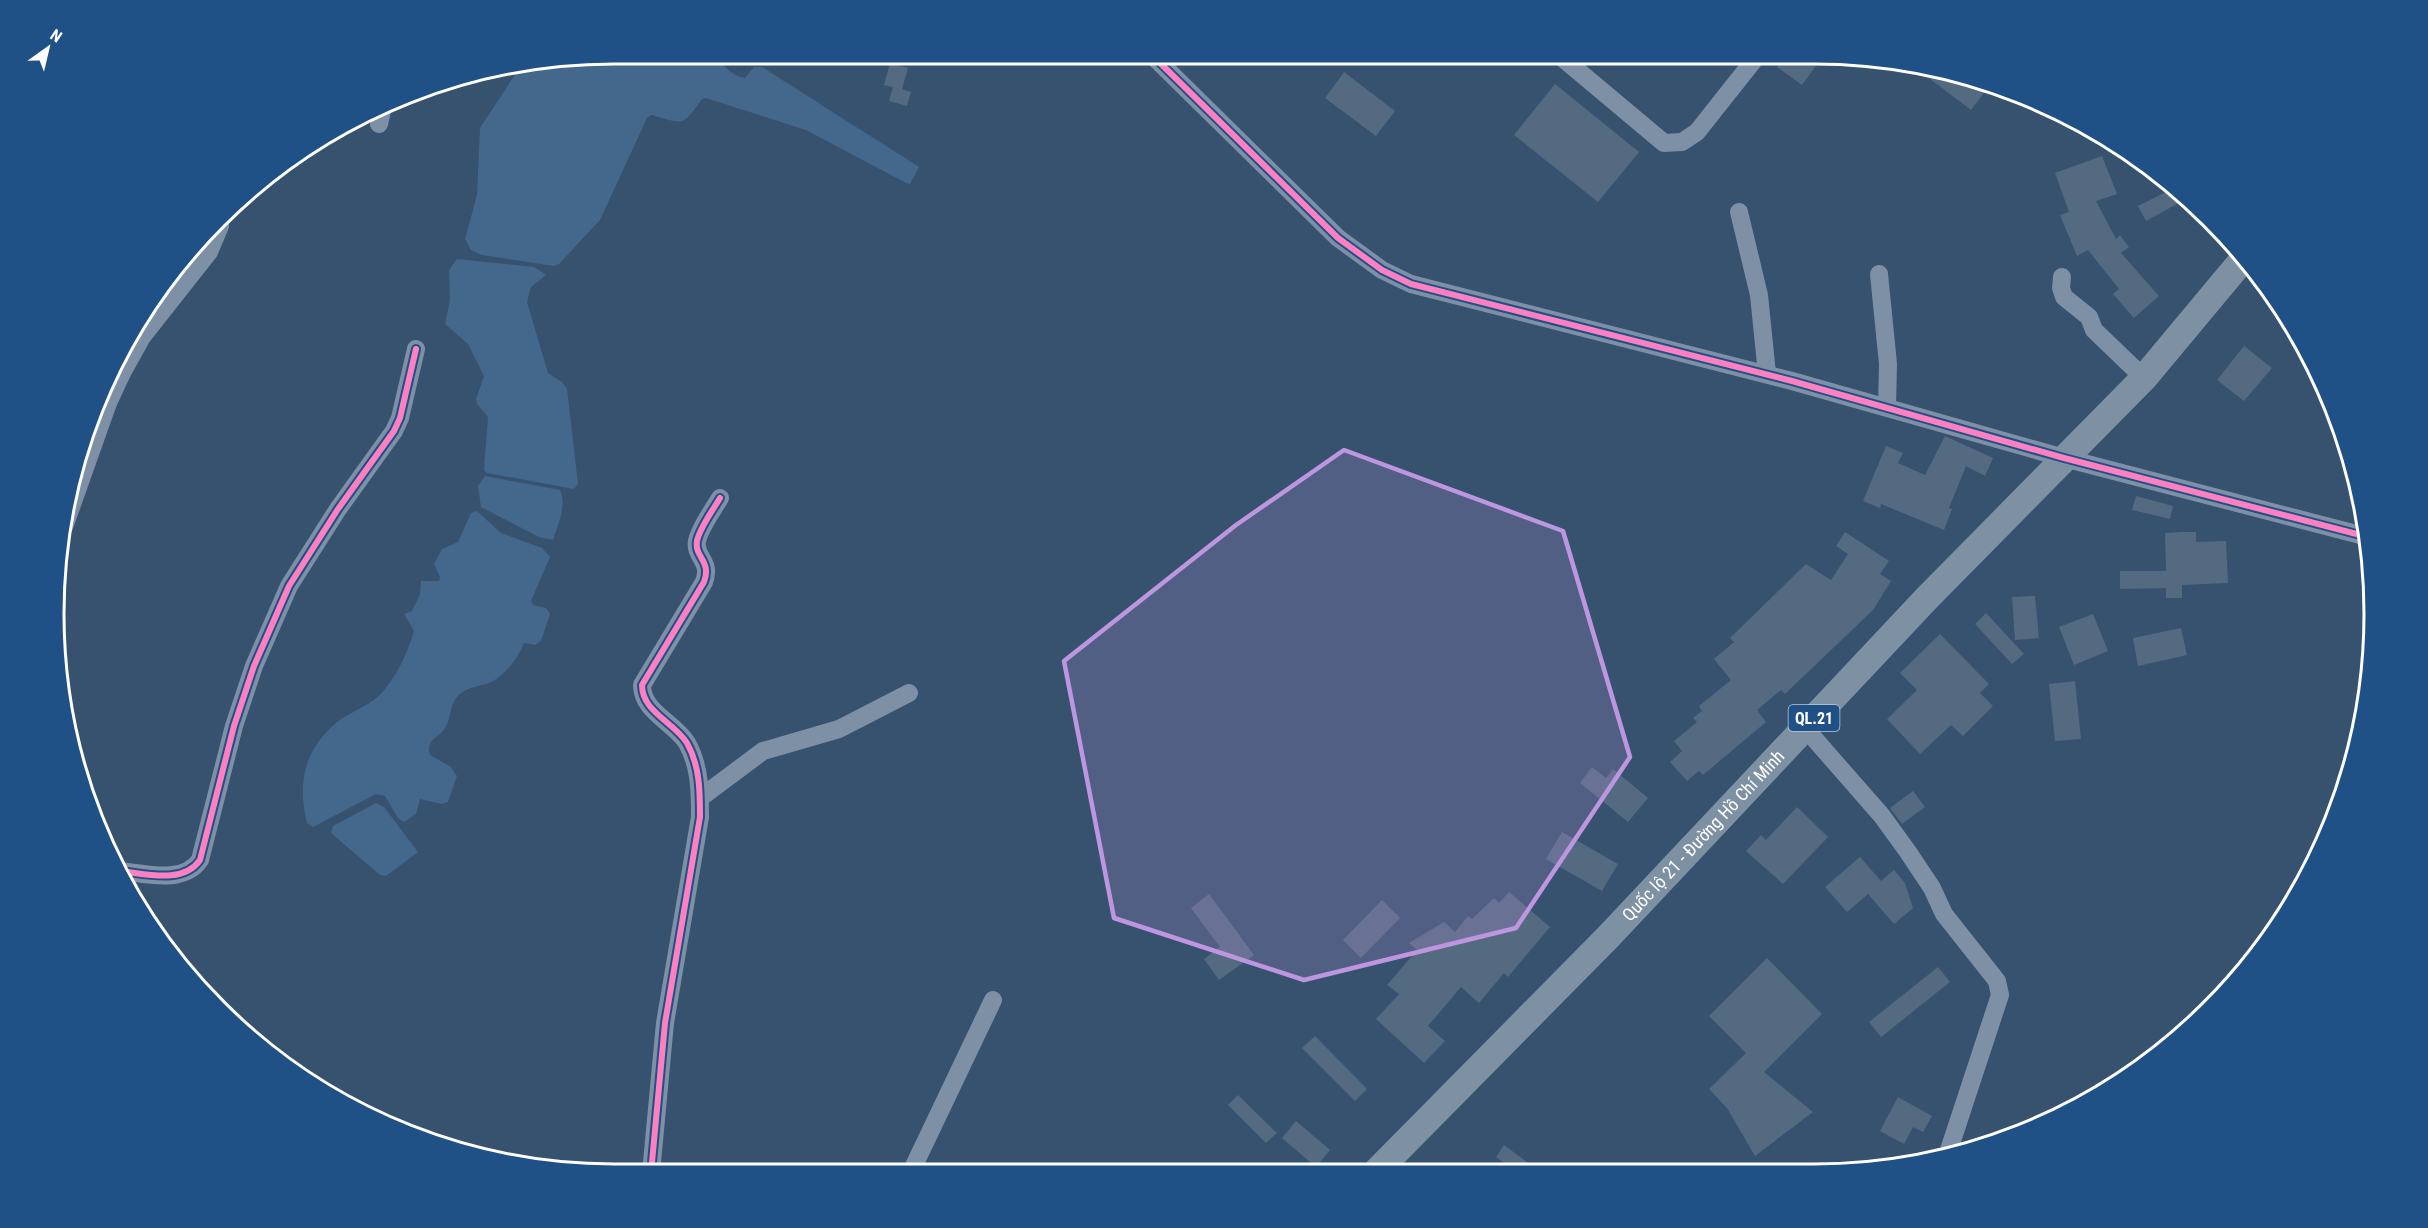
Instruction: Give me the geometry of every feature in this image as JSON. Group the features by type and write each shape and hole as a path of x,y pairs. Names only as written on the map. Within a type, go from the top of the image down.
{"highway":[{"name":"Quốc lộ 21 - Đường Hồ Chí Minh","path":"1384,1164 1610,936 1804,728 2144,378 2238,265"}],"street":[{"path":"1162,64 1338,238 1382,270 1411,284 1767,374 2064,458 2358,534"},
{"path":"1570,64 1664,143 1682,142 1697,132 1751,64"},
{"path":"1739,212 1759,295 1767,374"},
{"path":"82,476 108,403 142,337 209,252 216,235"},
{"path":"1879,274 1887,364 1887,407"},
{"path":"2061,277 2064,297 2089,317 2094,330 2144,378"},
{"path":"129,872 173,875 186,873 200,860 234,726 254,666 289,586 394,432 400,418 416,349"},
{"path":"652,1164 664,1023 700,817 700,798 699,776 686,741 644,700 642,685 704,582 707,566 699,550 697,539 720,498"},
{"path":"700,798 764,751 839,729 909,693"},
{"path":"1804,728 1882,816 1932,888 1944,914 1997,981 2000,995 1950,1146"},
{"path":"915,1164 993,1000"}],"highlighted area":[{"path":"1344,450 1563,531 1630,757 1516,928 1304,980 1114,918 1064,661 1236,525"}],"water":[{"path":"614,64 724,64 736,75 745,78 754,67 762,67 919,167 910,184 906,183 806,130 706,98 702,99 690,115 681,121 651,115 647,118 600,220 559,264 554,266 482,255 471,250 465,239 477,195 480,128 516,74 542,69"},
{"path":"457,259 534,267 546,275 531,287 527,302 548,373 562,382 567,389 578,484 574,489 487,473 484,470 488,417 477,404 476,399 484,376 468,344 445,324 450,300 449,270"},
{"path":"485,476 560,490 563,502 553,540 539,537 481,507 478,486"},
{"path":"477,511 501,533 542,548 550,557 531,601 533,605 546,608 550,614 541,641 535,645 524,643 515,660 501,675 491,682 463,692 456,698 447,724 429,746 430,755 451,767 457,776 448,802 442,804 420,799 416,814 404,822 398,818 385,796 376,794 313,827 307,823 303,795 303,781 310,756 325,733 336,723 380,695 395,676 414,631 404,614 412,611 420,594 421,581 439,581 440,577 434,564 442,549 458,542 471,513"},
{"path":"376,803 384,807 418,852 386,876 380,875 331,833 333,826"}],"building":[{"path":"890,64 908,68 902,89 911,92 907,106 889,101 893,87 884,85"},
{"path":"1779,64 1817,64 1802,85 1777,67"},
{"path":"1344,72 1395,111 1376,136 1325,98"},
{"path":"1927,76 1985,92 1971,110"},
{"path":"1555,84 1639,152 1598,202 1514,135"},
{"path":"2102,156 2117,194 2096,201 2116,239 2120,235 2129,247 2121,253 2159,296 2134,318 2113,294 2119,289 2088,250 2077,256 2060,215 2069,212 2055,173"},
{"path":"2166,192 2178,203 2146,221 2138,206"},
{"path":"2244,346 2272,368 2244,401 2217,380"},
{"path":"1945,436 1993,458 1985,476 1966,466 1949,508 1952,509 1944,530 1881,504 1880,508 1863,501 1886,446 1903,453 1898,463 1925,475"},
{"path":"2136,496 2173,506 2170,519 2132,510"},
{"path":"1845,532 1889,561 1880,574 1891,581 1873,610 1785,694 1781,690 1757,710 1766,722 1703,775 1699,771 1687,781 1670,762 1682,751 1674,741 1697,722 1693,718 1702,711 1699,706 1731,680 1714,659 1734,642 1730,638 1806,564 1831,580 1848,554 1836,546"},
{"path":"2196,532 2196,542 2226,541 2228,583 2182,585 2182,598 2166,598 2166,588 2120,589 2120,571 2166,571 2165,533"},
{"path":"2035,596 2039,638 2015,640 2012,597"},
{"path":"1986,613 2024,654 2012,664 1975,624"},
{"path":"2093,614 2108,651 2074,665 2059,627"},
{"path":"2181,628 2187,655 2138,666 2133,638"},
{"path":"1940,634 1989,684 1980,693 1993,706 1963,736 1951,725 1920,754 1887,719 1917,690 1900,673"},
{"path":"2075,681 2081,739 2055,741 2049,684"},
{"path":"1592,767 1606,778 1613,769 1648,798 1628,822 1580,783"},
{"path":"1913,791 1925,807 1902,824 1890,808"},
{"path":"1797,807 1828,837 1783,884 1746,851 1761,835 1766,840"},
{"path":"1562,832 1618,864 1602,891 1546,859"},
{"path":"1860,857 1881,881 1894,870 1905,883 1913,908 1894,924 1868,894 1847,912 1825,887"},
{"path":"1509,892 1550,927 1508,977 1504,973 1479,1003 1461,987 1428,1026 1445,1041 1424,1063 1376,1019 1399,994 1387,985 1417,950 1409,943 1444,922 1455,932 1468,916 1472,919 1494,898 1499,903"},
{"path":"1209,894 1254,955 1219,980 1204,959 1220,947 1191,908"},
{"path":"1382,900 1400,918 1361,958 1343,940"},
{"path":"1767,958 1822,1014 1764,1072 1813,1112 1755,1156 1727,1108 1709,1089 1746,1053 1709,1016"},
{"path":"1938,967 1950,982 1881,1037 1869,1022"},
{"path":"1315,1036 1367,1089 1355,1101 1302,1048"},
{"path":"1238,1095 1277,1133 1266,1143 1228,1105"},
{"path":"1898,1097 1932,1116 1923,1132 1913,1127 1904,1144 1880,1131"},
{"path":"1296,1121 1330,1150 1318,1164 1312,1164 1282,1138"},
{"path":"1504,1145 1530,1164 1505,1164 1496,1157"}],"cycle path":[{"path":"1161,64 1338,238 1382,270 1411,284 1792,381 2064,458 2358,534"},
{"path":"129,872 173,875 184,873 200,860 234,726 254,666 289,586 338,509 394,431 400,418 416,349"},
{"path":"652,1164 665,1023 700,808 695,761 687,743 653,710 643,694 642,685 704,582 706,569 698,551 697,541 704,524 720,498"}]}
